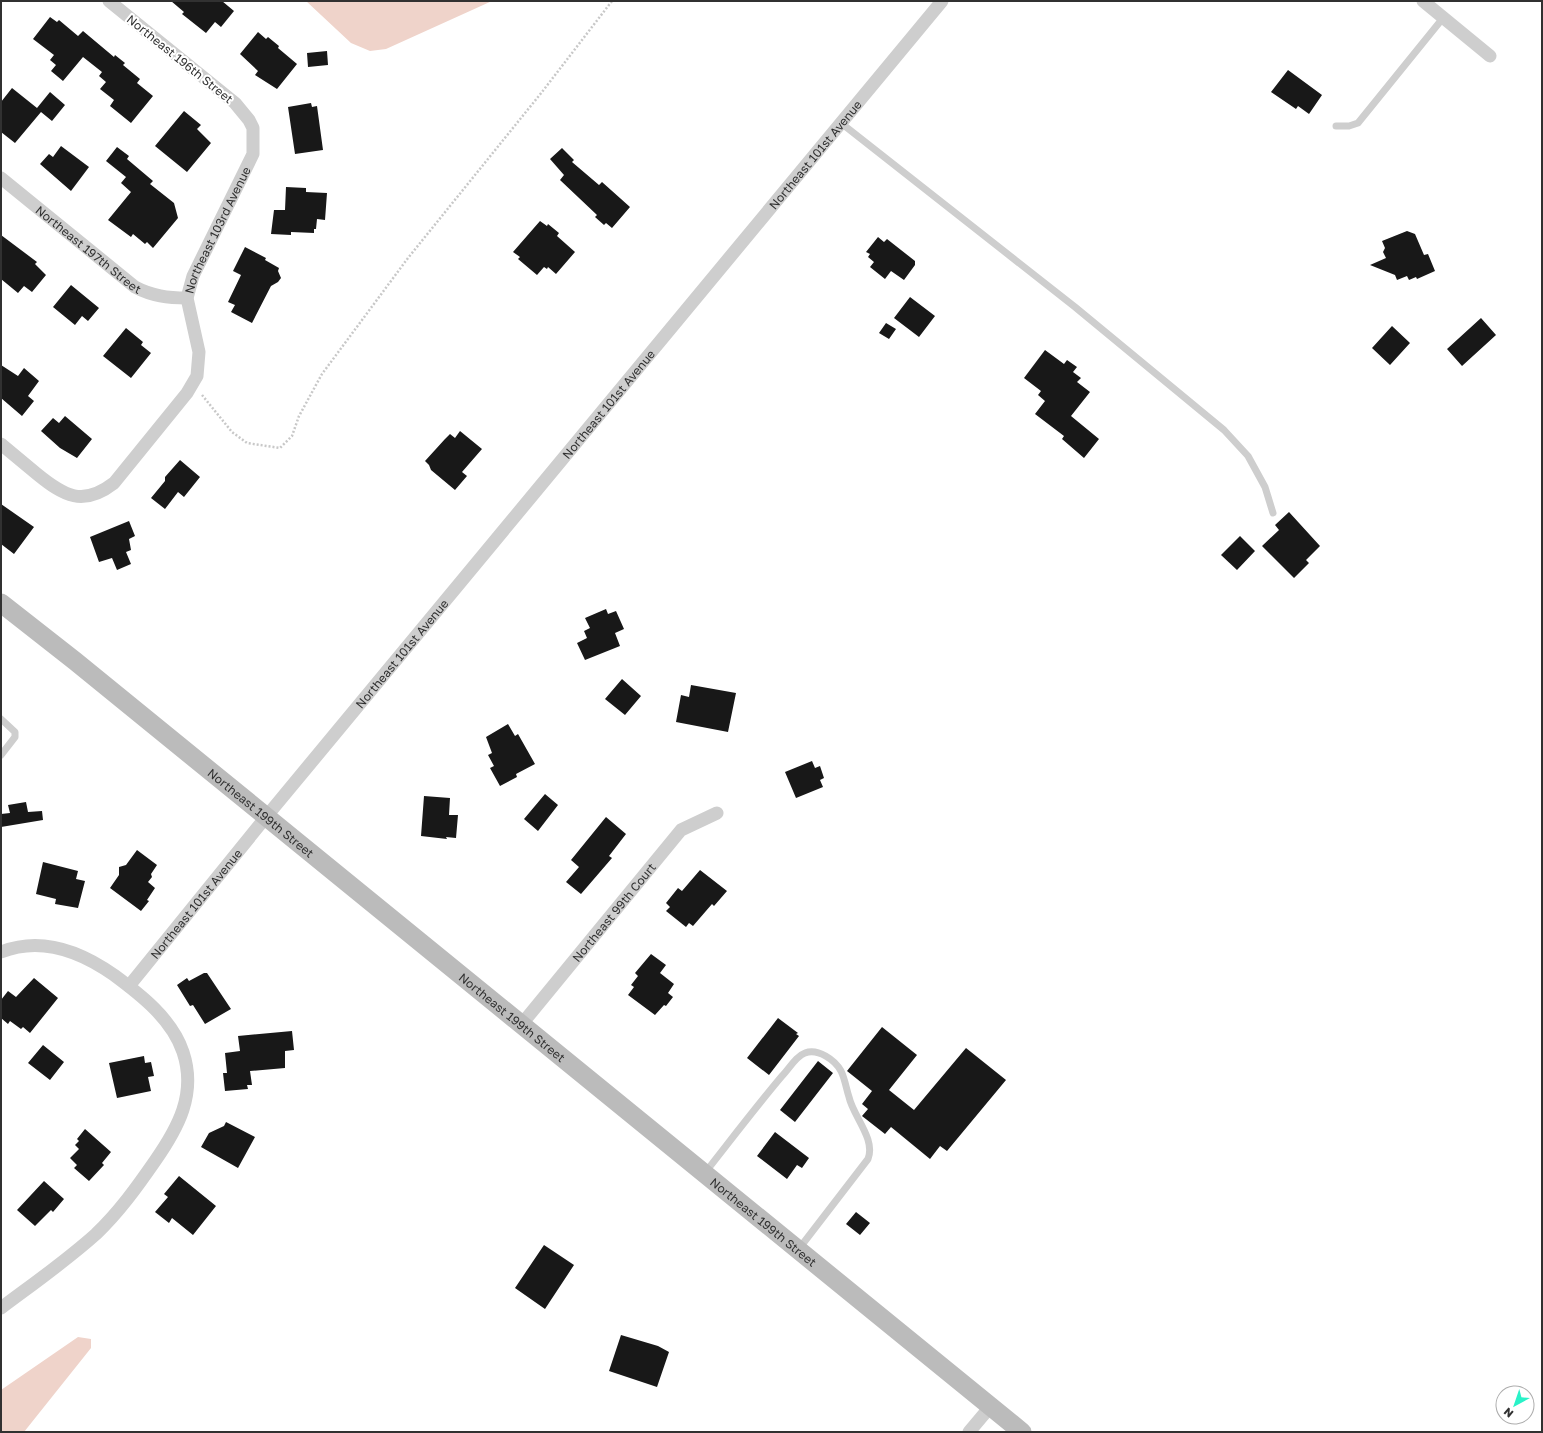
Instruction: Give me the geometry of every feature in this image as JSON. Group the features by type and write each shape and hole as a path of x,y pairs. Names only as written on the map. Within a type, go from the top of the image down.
{"main road":[{"name":"Northeast 199th Street","path":"1,603 1022,1432"}],"street":[{"name":"Northeast 196th Street","path":"109,1 227,96 249,120"},
{"name":"Northeast 101st Avenue","path":"129,986 266,817 942,1"},
{"path":"1423,1 1490,56"},
{"name":"Northeast 103rd Avenue","path":"1,444 54,487 72,496 91,496 99,493 114,482 194,384 199,368 199,352 187,298 193,276 251,160 254,139 253,128 249,120"},
{"name":"Northeast 197th Street","path":"1,178 135,287 144,292 170,298 187,298"},
{"name":"Northeast 99th Court","path":"521,1025 681,830 717,813"},
{"path":"1,952 39,944 60,948 82,955 129,986 160,1014 183,1052 187,1069 188,1089 184,1112 174,1133 162,1152 122,1206 96,1233 71,1255 1,1308"},
{"path":"969,1432 990,1406"}],"lane":[{"path":"1336,126 1349,126 1358,123 1444,18"},
{"path":"841,123 1081,312 1224,430 1248,456 1265,487 1273,513"},
{"path":"1,719 14,732 15,737 1,755"},
{"path":"704,1174 757,1105 797,1059 805,1053 815,1051 827,1057 840,1071 850,1102 868,1140 870,1154 868,1159 798,1250"}],"path":[{"path":"194,384 232,432 246,443 280,448 292,436 299,416 322,374 408,258 542,92 612,1"}],"shaded area":[{"path":"306,1 492,1 386,49 370,51 351,43"},
{"path":"78,1337 91,1339 91,1348 24,1432 1,1432 1,1390"}],"building":[{"path":"171,1 222,1 234,11 221,27 215,22 206,33 182,14 184,12"},
{"path":"50,17 57,22 59,20 78,36 83,31 114,57 115,55 125,63 123,65 140,79 137,83 153,96 131,123 110,106 114,100 100,89 106,82 99,76 102,72 83,57 63,81 51,71 56,65 50,60 54,55 33,39"},
{"path":"258,32 266,39 268,37 279,46 278,48 297,64 277,89 255,75 258,71 240,54"},
{"path":"327,51 328,65 308,67 307,53"},
{"path":"1288,70 1322,95 1309,114 1298,106 1296,109 1271,92"},
{"path":"12,88 37,108 50,92 65,105 52,121 41,112 15,143 1,132 1,102"},
{"path":"311,103 312,107 317,106 323,150 295,154 288,107"},
{"path":"184,111 201,125 197,129 211,143 187,172 155,146"},
{"path":"61,146 89,167 71,191 40,164 49,154 53,157"},
{"path":"117,147 129,156 127,159 153,181 150,184 174,203 178,218 153,248 147,242 145,244 133,234 131,237 108,220 131,192 121,183 126,177 106,161"},
{"path":"562,148 574,160 572,162 599,185 602,182 630,207 612,228 606,223 604,225 595,217 597,215 560,180 564,175 550,159"},
{"path":"286,187 306,188 306,192 327,193 325,220 317,219 314,233 291,232 291,235 271,234 274,210 285,210"},
{"path":"540,221 547,226 548,224 559,233 557,236 575,252 556,274 548,267 547,269 544,267 537,275 518,259 520,257 513,252"},
{"path":"1407,231 1415,234 1424,255 1428,254 1435,271 1417,279 1416,277 1409,280 1407,276 1397,280 1395,275 1370,265 1386,258 1383,252 1385,248 1382,241"},
{"path":"1,235 37,262 35,264 46,275 32,292 24,286 18,293 1,279"},
{"path":"878,237 884,242 887,239 915,261 915,265 904,280 891,271 885,279 870,267 874,262 868,257 870,254 866,252"},
{"path":"245,247 266,258 265,260 279,268 278,271 281,278 278,282 271,286 252,323 231,312 235,305 228,302 241,275 233,271"},
{"path":"71,285 99,308 88,321 82,316 75,325 53,307"},
{"path":"910,297 935,316 919,337 894,318"},
{"path":"1481,318 1496,335 1462,366 1447,349"},
{"path":"886,323 896,329 889,339 879,333"},
{"path":"1392,326 1410,343 1390,365 1372,348"},
{"path":"126,328 143,342 141,345 151,353 131,378 103,356"},
{"path":"1045,350 1064,364 1067,360 1077,367 1073,372 1081,378 1077,382 1090,392 1071,416 1099,439 1084,458 1062,439 1064,436 1035,414 1045,401 1038,395 1041,391 1024,378"},
{"path":"1,365 18,376 24,368 39,381 28,396 34,401 22,416 1,398"},
{"path":"65,416 92,439 77,458 60,448 41,431 53,418 59,423"},
{"path":"460,431 482,449 462,472 467,476 455,490 431,470 425,461 450,434 455,438"},
{"path":"180,460 200,477 184,497 178,492 165,509 151,498 165,481 165,477"},
{"path":"1,504 34,527 14,554 1,544"},
{"path":"1289,512 1320,546 1306,560 1309,563 1294,578 1262,546 1279,530 1275,525"},
{"path":"129,521 135,536 129,539 131,550 126,552 131,564 117,570 112,558 99,562 90,537"},
{"path":"1240,536 1255,551 1237,570 1221,555"},
{"path":"606,609 608,614 616,611 624,629 615,633 620,646 585,660 577,643 587,638 584,631 590,628 585,618"},
{"path":"622,679 641,696 625,715 605,699"},
{"path":"691,685 736,693 728,732 676,722 681,695 689,697"},
{"path":"508,724 515,736 518,734 535,764 516,774 517,777 500,786 490,768 494,766 488,755 492,753 486,737"},
{"path":"812,761 815,768 820,766 824,778 820,780 823,787 796,798 785,772"},
{"path":"545,794 558,805 538,831 524,819"},
{"path":"424,796 450,798 449,815 458,815 456,838 446,837 447,839 421,836"},
{"path":"26,802 28,812 42,811 43,820 1,827 1,814 10,813 8,805"},
{"path":"606,817 626,834 609,856 612,858 581,894 566,882 579,867 571,860"},
{"path":"137,850 157,865 148,882 155,888 147,900 149,901 141,911 110,888 119,875 119,867 126,865"},
{"path":"43,862 78,871 76,879 85,881 78,908 55,904 56,899 36,894"},
{"path":"700,870 727,891 714,906 712,904 693,926 689,923 686,927 666,911 670,907 666,903 678,888 682,891"},
{"path":"651,954 666,965 660,973 674,984 668,993 673,997 666,1006 664,1005 655,1015 628,995 634,987 631,985 638,976 635,973"},
{"path":"204,973 207,973 231,1009 205,1024 193,1005 190,1006 177,985 187,978 189,981"},
{"path":"34,978 58,998 30,1033 23,1027 21,1029 10,1021 8,1024 1,1018 1,1000 8,991 16,997"},
{"path":"778,1018 798,1033 796,1034 799,1036 769,1075 747,1058"},
{"path":"882,1027 917,1055 889,1090 914,1110 966,1048 1006,1080 947,1151 940,1146 930,1159 891,1127 885,1134 862,1116 868,1109 862,1104 872,1091 847,1071"},
{"path":"292,1031 294,1050 285,1051 285,1068 250,1071 252,1085 247,1085 248,1089 225,1091 223,1073 227,1073 225,1053 240,1051 238,1036"},
{"path":"43,1045 64,1062 50,1080 28,1063"},
{"path":"144,1056 145,1063 151,1062 154,1076 148,1077 151,1091 117,1098 109,1063"},
{"path":"818,1061 833,1073 795,1122 780,1110"},
{"path":"226,1122 255,1137 238,1168 201,1147 209,1133 224,1126"},
{"path":"85,1129 111,1152 102,1163 104,1165 89,1181 74,1168 77,1165 70,1158 79,1149 75,1145 79,1141 77,1139"},
{"path":"775,1132 809,1158 802,1168 797,1165 787,1179 757,1156"},
{"path":"179,1176 216,1206 193,1235 172,1218 169,1223 155,1212 168,1197 164,1194"},
{"path":"44,1181 64,1199 53,1212 51,1210 35,1226 17,1210"},
{"path":"856,1212 870,1223 860,1235 846,1224"},
{"path":"544,1245 574,1265 545,1309 515,1288"},
{"path":"621,1335 658,1346 669,1352 657,1387 609,1371"}]}
